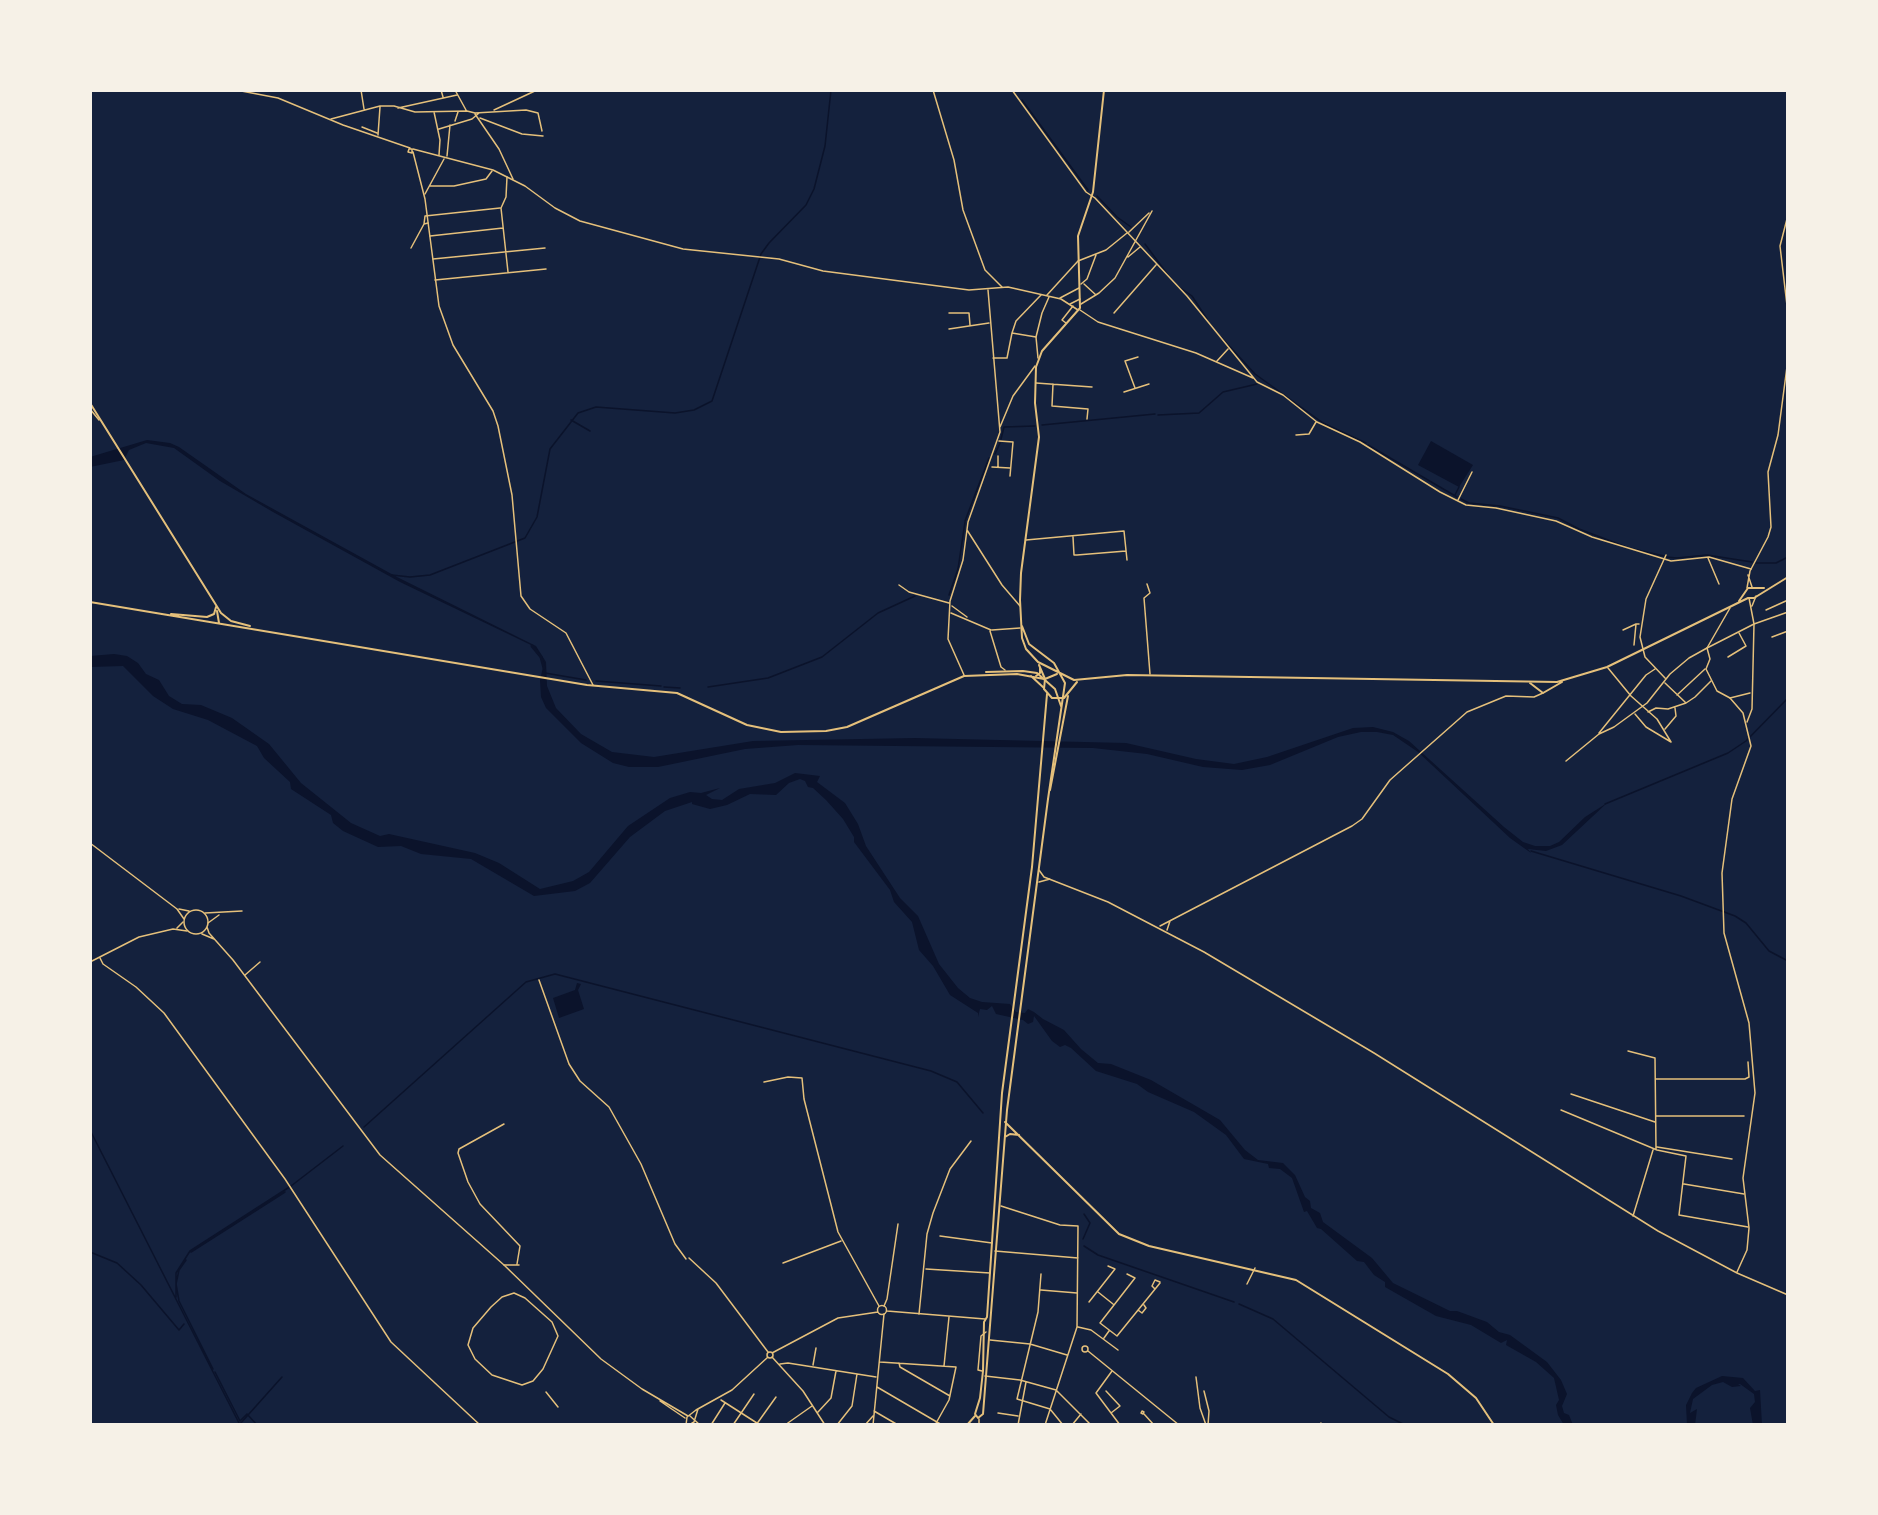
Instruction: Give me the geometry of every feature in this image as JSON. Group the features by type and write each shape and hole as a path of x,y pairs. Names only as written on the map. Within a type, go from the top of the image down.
{"main road":[{"path":"1044,688 1045,679 1038,663 1026,649 1021,628 1020,606 1021,575 1040,437 1036,367 1042,351 1080,310 1078,236 1092,194 1104,90"},
{"path":"90,404 221,613 231,621 255,628"},
{"path":"1038,663 1069,679 1080,680 1150,675 1530,683 1566,680 1607,667 1756,595 1788,577"},
{"path":"1737,603 1746,590 1753,587 1768,587"},
{"path":"1753,587 1756,595"},
{"path":"1746,590 1749,598"},
{"path":"210,595 216,607 219,623"},
{"path":"90,602 548,679 686,696 758,729 814,732 847,727 964,676 1006,671 1036,673 1050,683 1058,694 1061,713"},
{"path":"164,614 207,617 214,614 216,607"},
{"path":"219,623 221,613"},
{"path":"1021,623 1026,641 1054,663 1063,677 1065,691 1055,758"},
{"path":"1036,676 1040,672 1038,663"},
{"path":"978,673 1024,672 1045,679 1059,674"},
{"path":"967,1425 975,1416 983,1371 995,1251 1002,1109 1030,883 1045,737 1047,694 1044,688 1024,672"},
{"path":"1069,679 1070,691"},
{"path":"1002,1142 1048,799 1068,696 1080,680"},
{"path":"1530,683 1543,693 1566,680"},
{"path":"1539,690 1542,681"},
{"path":"1548,682 1549,690"},
{"path":"1047,694 1059,700 1068,696"},
{"path":"1005,1122 1119,1234 1139,1243 1255,1268 1304,1284 1434,1364 1471,1393 1487,1411 1494,1425"},
{"path":"1002,1142 1010,1134 1022,1137"},
{"path":"975,1416 979,1418 982,1412 988,1340 990,1273 998,1204"},
{"path":"976,1411 982,1412"}],"street":[{"path":"236,90 278,98 330,120 378,135"},
{"path":"362,90 364,110"},
{"path":"441,90 443,97"},
{"path":"455,90 468,111 477,116 522,134 543,136"},
{"path":"493,110 537,90"},
{"path":"933,90 954,160 963,210 985,270 1002,288"},
{"path":"1012,90 1086,192 1092,194 1190,299 1228,349 1254,378"},
{"path":"398,108 412,103 430,103 443,97 457,95"},
{"path":"455,123 460,101"},
{"path":"330,120 380,106 415,112 468,111"},
{"path":"378,135 380,106"},
{"path":"439,129 477,116 481,112 493,110 538,113 542,131"},
{"path":"434,112 439,129 438,156"},
{"path":"477,116 509,168 513,180"},
{"path":"424,194 446,157 450,124"},
{"path":"362,127 413,152 424,194 439,306 448,334 493,411 498,426 512,495 519,589 525,602 567,633 594,686"},
{"path":"409,149 413,152 446,157 493,170 507,176 580,221 661,244 701,253 764,256 823,271 969,290 1002,288 1058,298 1098,322 1217,362 1254,378 1289,399 1317,422 1360,442 1458,501 1474,507 1496,508 1556,521 1592,537 1678,562 1708,557 1751,568"},
{"path":"508,273 501,208 506,197 509,168"},
{"path":"430,186 454,186 486,179 493,170"},
{"path":"427,215 501,208"},
{"path":"1038,358 1036,337 1048,296 1078,261 1113,245 1152,212 1134,239 1127,258 1114,280 1081,304"},
{"path":"411,248 427,215"},
{"path":"1788,215 1780,246 1788,314"},
{"path":"424,224 428,222"},
{"path":"429,236 503,228"},
{"path":"1127,258 1140,247"},
{"path":"432,259 545,248"},
{"path":"1058,298 1081,285 1090,274 1097,254"},
{"path":"1114,313 1156,264"},
{"path":"435,280 546,269"},
{"path":"1081,285 1096,295"},
{"path":"988,289 992,358 1000,427"},
{"path":"992,358 1006,359 1012,345 1012,333 1016,321 1041,294"},
{"path":"1067,324 1062,320 1072,305 1081,299"},
{"path":"949,313 969,313 970,326"},
{"path":"949,328 990,323"},
{"path":"1012,333 1036,337"},
{"path":"1036,349 1042,351"},
{"path":"1217,362 1228,349"},
{"path":"1136,388 1125,361 1138,357"},
{"path":"1746,590 1748,574 1770,532 1768,472 1778,435 1788,359"},
{"path":"964,676 948,639 950,604 963,560 968,525 998,441 1000,427 1013,396 1032,368 1036,367"},
{"path":"1036,383 1092,387"},
{"path":"1053,384 1052,406 1088,409 1087,419"},
{"path":"1124,392 1149,384"},
{"path":"90,409 102,422"},
{"path":"1298,434 1309,434 1317,422"},
{"path":"998,441 1013,442 1010,476"},
{"path":"998,456 998,468"},
{"path":"992,468 1011,468"},
{"path":"1458,501 1472,472"},
{"path":"967,530 1002,585 1020,606"},
{"path":"1026,540 1124,531 1127,560"},
{"path":"1073,536 1074,555 1127,550"},
{"path":"1708,557 1719,584"},
{"path":"1665,558 1646,599 1640,624 1642,649 1666,679"},
{"path":"1748,574 1753,587"},
{"path":"1147,584 1150,593 1144,598 1150,675"},
{"path":"899,585 909,592 950,604 967,618"},
{"path":"1752,607 1756,595"},
{"path":"1747,722 1751,715 1754,624 1749,598"},
{"path":"1766,610 1788,600"},
{"path":"1677,695 1706,669 1710,662 1707,648 1732,605"},
{"path":"1599,734 1614,727 1642,707 1666,679 1689,658 1754,624 1788,612"},
{"path":"950,613 967,618 991,630 1021,628"},
{"path":"1634,645 1636,624"},
{"path":"1623,630 1640,624"},
{"path":"991,630 1001,667 1006,671"},
{"path":"1772,637 1788,631"},
{"path":"1728,657 1746,646 1739,632"},
{"path":"1607,667 1631,696 1657,719 1671,742 1669,743 1646,727 1634,713"},
{"path":"1566,761 1599,734 1646,675 1655,668"},
{"path":"1706,669 1717,690 1730,698 1747,722 1750,742 1750,755 1732,799 1722,873 1722,918 1749,1023 1754,1070 1754,1117 1743,1178 1749,1227 1747,1250 1737,1273"},
{"path":"1648,712 1656,708 1675,707 1686,703 1712,680"},
{"path":"1664,682 1686,703"},
{"path":"1536,696 1539,690"},
{"path":"1159,927 1352,826 1362,819 1385,785 1467,712 1506,696 1536,696 1543,693"},
{"path":"1730,698 1751,693"},
{"path":"1665,730 1676,716 1675,707"},
{"path":"90,843 177,909 187,931"},
{"path":"1039,869 1050,879 1108,902 1159,927 1278,994 1633,1216 1737,1273 1788,1295"},
{"path":"1038,883 1050,879"},
{"path":"177,909 197,910 205,914 242,911"},
{"path":"173,929 190,911"},
{"path":"205,914 217,942 357,1128 394,1169 513,1273 602,1359 687,1418 694,1419 698,1425"},
{"path":"200,934 220,914"},
{"path":"1166,931 1171,920"},
{"path":"90,962 139,937 173,929 200,934 217,942"},
{"path":"100,958 103,964 136,987 164,1012 289,1186 391,1342 480,1425"},
{"path":"244,975 260,962"},
{"path":"539,980 569,1064 580,1081 605,1102 631,1144 675,1244 688,1259 716,1283 768,1352 768,1357"},
{"path":"1628,1051 1655,1058 1655,1149 1633,1216"},
{"path":"1655,1079 1745,1079 1749,1077 1748,1062"},
{"path":"764,1082 788,1077 802,1078 815,1147 842,1241 879,1306 878,1312"},
{"path":"1571,1094 1656,1122"},
{"path":"1561,1110 1655,1149 1686,1156 1679,1215 1749,1227"},
{"path":"1656,1116 1744,1116"},
{"path":"504,1124 459,1149 458,1153 468,1182 480,1204 520,1246 517,1265 513,1273"},
{"path":"919,1314 927,1234 950,1169 971,1141"},
{"path":"1655,1149 1732,1159"},
{"path":"1683,1183 1744,1194"},
{"path":"998,1204 1060,1225 1078,1226 1077,1327 1045,1425"},
{"path":"884,1306 898,1224"},
{"path":"940,1236 993,1243"},
{"path":"783,1263 842,1241"},
{"path":"995,1251 1078,1258"},
{"path":"504,1265 517,1265"},
{"path":"1089,1302 1115,1269 1108,1266"},
{"path":"1247,1284 1255,1268"},
{"path":"924,1269 990,1273"},
{"path":"1041,1274 1041,1290 1017,1399 1050,1409 1063,1425"},
{"path":"1127,1274 1135,1278 1100,1323 1117,1336 1138,1310 1142,1313 1146,1308 1143,1304 1155,1289"},
{"path":"1041,1290 1078,1293"},
{"path":"1097,1291 1114,1305"},
{"path":"505,1295 522,1296 543,1315 555,1327 558,1341 543,1369 529,1383 518,1385 501,1380 492,1375 471,1354 468,1340 473,1328 505,1295"},
{"path":"879,1306 884,1306"},
{"path":"884,1306 887,1311"},
{"path":"887,1311 987,1319"},
{"path":"873,1425 883,1320 887,1311"},
{"path":"768,1352 772,1353 829,1322 848,1316 878,1312"},
{"path":"878,1312 883,1320"},
{"path":"881,1315 885,1314"},
{"path":"944,1366 949,1317"},
{"path":"980,1320 987,1324"},
{"path":"1077,1327 1091,1330 1118,1350"},
{"path":"1100,1336 1108,1329"},
{"path":"1103,1339 1108,1329"},
{"path":"988,1340 1030,1344 1068,1355"},
{"path":"813,1366 816,1348"},
{"path":"1088,1351 1179,1425"},
{"path":"687,1418 699,1407 732,1390 768,1357 772,1357 812,1405 825,1425"},
{"path":"780,1364 783,1362 878,1377"},
{"path":"880,1362 957,1368 951,1396 935,1425"},
{"path":"899,1363 900,1367 951,1396"},
{"path":"818,1413 831,1398 836,1370"},
{"path":"1113,1371 1096,1393 1120,1425"},
{"path":"837,1425 852,1406 857,1374"},
{"path":"985,1376 1020,1380 1056,1390 1091,1425"},
{"path":"1196,1377 1200,1408 1207,1425"},
{"path":"1018,1425 1026,1382"},
{"path":"877,1387 942,1425"},
{"path":"1106,1391 1120,1406 1110,1413"},
{"path":"1198,1393 1204,1391 1209,1411 1207,1425"},
{"path":"546,1392 558,1407"},
{"path":"733,1425 754,1394"},
{"path":"721,1400 757,1424 776,1397"},
{"path":"711,1425 726,1403"},
{"path":"785,1425 812,1405"},
{"path":"690,1424 699,1407"},
{"path":"874,1411 898,1425"},
{"path":"998,1413 1020,1417"},
{"path":"1072,1425 1081,1413"},
{"path":"1144,1414 1154,1425"},
{"path":"866,1425 873,1415"},
{"path":"687,1418 690,1424"},
{"path":"979,1418 979,1425"},
{"path":"819,1425 823,1421"},
{"path":"690,1424 698,1425"}],"water":[{"path":"147,440 170,443 179,447 246,494 397,577 536,646 546,662 547,686 556,708 581,734 612,752 654,757 753,741 915,738 1126,743 1196,759 1234,764 1267,757 1353,728 1373,727 1393,732 1409,741 1504,827 1523,842 1535,846 1550,846 1559,842 1585,817 1607,803 1562,845 1546,851 1528,849 1531,853 1510,838 1418,752 1393,735 1377,732 1361,732 1338,737 1270,765 1242,770 1203,767 1147,754 1093,748 798,745 745,749 658,767 629,767 613,763 581,743 546,708 541,697 540,680 544,663 531,645 400,582 273,512 220,481 174,448 146,443 129,450 124,460 90,467 90,457"},
{"path":"1431,441 1473,465 1459,487 1418,465"},
{"path":"114,654 127,656 138,663 146,674 159,680 169,696 182,704 201,705 232,718 269,744 301,783 351,823 380,836 389,834 475,853 499,863 540,889 573,881 589,872 628,826 670,798 690,792 701,793 720,788 706,795 712,799 722,800 739,789 775,783 795,773 820,776 817,782 845,803 858,824 866,846 900,898 918,916 939,964 958,988 970,998 982,1002 1010,1004 1016,1012 1025,1013 1028,1009 1034,1012 1064,1030 1098,1063 1111,1064 1151,1080 1220,1120 1245,1150 1258,1160 1283,1163 1295,1175 1305,1197 1310,1201 1311,1208 1320,1213 1323,1222 1372,1258 1393,1283 1450,1311 1457,1311 1487,1322 1499,1332 1510,1335 1547,1362 1561,1380 1567,1394 1562,1406 1573,1425 1564,1425 1558,1415 1556,1405 1559,1400 1554,1378 1536,1362 1506,1345 1507,1340 1501,1343 1471,1325 1436,1316 1385,1287 1385,1282 1374,1275 1364,1262 1357,1261 1317,1228 1307,1211 1304,1212 1292,1178 1280,1169 1269,1168 1268,1164 1244,1159 1226,1135 1194,1112 1148,1092 1137,1084 1096,1071 1071,1048 1065,1045 1060,1047 1052,1041 1034,1016 1033,1022 1028,1024 1023,1020 996,1014 992,1006 987,1010 980,1009 978,1017 978,1013 950,995 933,966 919,950 912,922 894,902 890,890 854,842 854,837 843,819 813,788 808,787 805,781 800,779 789,783 776,795 750,794 727,805 710,809 692,804 692,802 665,811 630,837 590,883 575,891 534,896 471,859 421,854 401,846 378,847 343,831 333,823 331,815 291,789 290,782 264,758 257,746 208,720 173,709 153,696 123,666 90,667 90,656"},
{"path":"577,983 581,984 578,990 584,1009 559,1018 553,998 575,990"},
{"path":"1722,1376 1743,1378 1755,1391 1760,1390 1762,1425 1753,1425 1750,1408 1755,1402 1754,1394 1740,1384 1738,1384 1741,1386 1732,1387 1723,1382 1712,1385 1693,1399 1690,1413 1697,1409 1695,1425 1687,1425 1686,1405 1692,1393 1696,1388"}],"waterway":[{"path":"392,575 410,577 430,575 525,538 537,517 550,449 578,413 596,407 675,413 694,410 712,401 761,254 806,205 814,189 825,146 831,90"},
{"path":"1022,100 1088,190"},
{"path":"1097,196 1117,217 1131,227"},
{"path":"1145,244 1168,275"},
{"path":"1179,287 1192,296 1207,319"},
{"path":"1221,337 1255,374 1323,423 1366,443"},
{"path":"1158,415 1199,413 1223,392 1257,384"},
{"path":"1042,425 1155,414"},
{"path":"571,420 590,431"},
{"path":"1001,439 1004,427 1035,426"},
{"path":"995,454 1000,443"},
{"path":"1368,445 1457,497"},
{"path":"965,521 989,458"},
{"path":"1455,495 1459,487"},
{"path":"1461,499 1469,503 1500,506 1558,518 1579,529 1629,548 1664,556"},
{"path":"949,595 958,569 965,522"},
{"path":"1666,557 1707,555 1752,562"},
{"path":"1756,563 1776,563 1788,557"},
{"path":"708,687 768,678 822,657 878,613 915,596"},
{"path":"532,646 541,657 544,668"},
{"path":"545,673 586,680"},
{"path":"596,681 661,686"},
{"path":"664,687 680,688"},
{"path":"1605,804 1728,753 1746,741 1788,698"},
{"path":"1531,851 1681,896 1735,916 1746,923 1769,951 1788,961"},
{"path":"364,1127 526,982 555,974 931,1071 957,1082 983,1113"},
{"path":"90,1130 240,1425"},
{"path":"176,1297 176,1273 190,1251 291,1186 343,1146"},
{"path":"191,1252 285,1192"},
{"path":"1083,1239 1090,1223 1084,1214"},
{"path":"1084,1246 1098,1255 1234,1302"},
{"path":"90,1252 117,1263 141,1285 179,1330 184,1324"},
{"path":"186,1260 179,1270 176,1284 179,1301 213,1369"},
{"path":"1239,1304 1273,1319 1389,1417 1405,1425"},
{"path":"215,1372 240,1421 247,1414 257,1425"},
{"path":"240,1424 282,1377"},
{"path":"1431,1425 1464,1425"}]}
